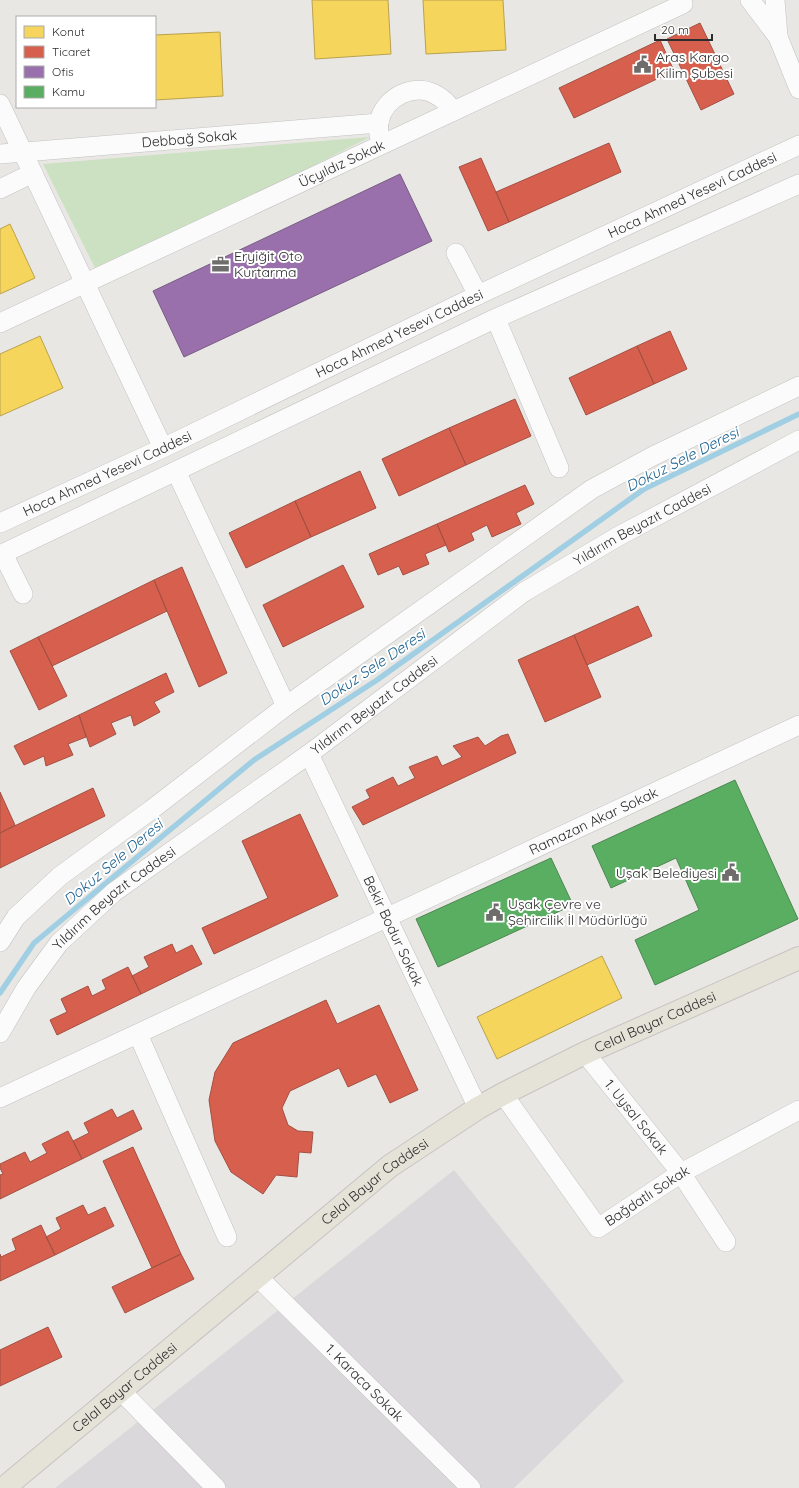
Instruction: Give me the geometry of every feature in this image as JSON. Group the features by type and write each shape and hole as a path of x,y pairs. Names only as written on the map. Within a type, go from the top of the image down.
{"main road":[{"name":"Celal Bayar Caddesi","path":"15,1485 121,1391 390,1166 478,1108 502,1094 585,1053 799,958"}],"street":[{"path":"750,0 778,37 799,89"},
{"path":"775,0 778,37"},
{"name":"Üçyıldız Sokak","path":"0,323 684,4"},
{"path":"381,145 379,123 383,111 391,101 401,94 413,90 426,91 437,95 447,103 453,111"},
{"path":"0,104 163,448"},
{"name":"Debbağ Sokak","path":"0,154 379,123"},
{"name":"Hoca Ahmed Yesevi Caddesi","path":"0,523 163,448 478,295 799,145"},
{"path":"0,189 33,174"},
{"name":"Hoca Ahmed Yesevi Caddesi","path":"1,555 496,318 799,184"},
{"path":"456,253 478,295"},
{"path":"496,318 559,468"},
{"path":"0,942 16,918 60,876 150,810 286,706 592,489 653,456 799,386"},
{"name":"Yıldırım Beyazıt Caddesi","path":"0,1032 26,988 59,943 109,898 309,754 524,592 617,537 799,440"},
{"path":"176,472 286,706"},
{"path":"1,555 23,594"},
{"name":"Ramazan Akar Sokak","path":"0,1098 799,725"},
{"name":"Bekir Bodur Sokak","path":"309,754 478,1108"},
{"path":"138,1034 227,1237"},
{"name":"1. Uysal Sokak","path":"585,1053 680,1173 726,1242"},
{"name":"Bağdatlı Sokak","path":"502,1094 598,1228 680,1173 799,1110"},
{"name":"1. Karaca Sokak","path":"258,1277 471,1488"},
{"path":"121,1391 216,1488"}],"shaded area":[{"path":"454,1170 624,1381 514,1488 55,1488"}],"green space":[{"path":"370,137 98,274 43,164"}],"building: Konut":[{"path":"312,0 388,0 391,54 315,59"},
{"path":"423,0 503,0 506,50 426,54"},
{"path":"220,32 223,96 156,100 156,35"},
{"path":"10,224 35,278 0,294 0,229"},
{"path":"40,336 63,388 0,416 0,354"},
{"path":"602,956 622,998 497,1059 477,1017"}],"building: Ticaret":[{"path":"700,23 734,94 701,110 667,39"},
{"path":"660,40 674,71 574,118 559,88"},
{"path":"609,143 621,172 509,222 496,192"},
{"path":"481,158 509,222 488,231 459,167"},
{"path":"670,331 687,369 654,384 637,346"},
{"path":"637,346 654,384 586,415 569,378"},
{"path":"515,399 531,436 466,465 449,428"},
{"path":"449,428 466,465 399,496 382,459"},
{"path":"360,471 376,508 311,537 295,501"},
{"path":"525,485 534,504 516,513 521,524 492,537 487,525 471,533 474,540 449,552 437,524"},
{"path":"295,501 311,537 246,568 229,533"},
{"path":"437,524 446,545 425,554 429,564 403,575 399,566 378,575 369,554"},
{"path":"343,565 364,607 283,647 263,605"},
{"path":"182,567 227,673 199,687 154,580"},
{"path":"154,580 167,611 52,666 38,637"},
{"path":"638,606 652,636 587,665 574,635"},
{"path":"574,635 601,697 545,722 518,660"},
{"path":"38,637 67,696 39,710 10,651"},
{"path":"166,673 174,692 154,702 160,712 134,726 131,715 111,723 116,734 90,747 79,715"},
{"path":"79,715 86,737 68,744 73,755 46,766 44,756 24,765 14,746"},
{"path":"508,734 516,753 363,825 352,807 370,798 366,790 393,777 398,786 415,778 409,767 437,756 442,766 462,757 453,746 478,737 485,746 501,736"},
{"path":"93,788 105,816 0,868 0,833"},
{"path":"0,792 15,825 0,833"},
{"path":"300,814 338,896 214,954 202,928 268,898 242,841"},
{"path":"172,944 176,953 192,945 202,964 141,994 132,976 149,967 144,957"},
{"path":"128,967 141,994 57,1035 50,1020 67,1012 61,999 88,986 92,996 106,989 102,980"},
{"path":"326,1000 337,1024 379,1005 418,1090 390,1103 376,1074 348,1087 339,1068 290,1091 282,1108 288,1125 298,1131 313,1132 311,1153 299,1152 297,1177 276,1175 263,1194 231,1172 215,1141 209,1100 215,1072 233,1043"},
{"path":"112,1109 117,1118 133,1110 142,1129 82,1159 73,1141 89,1133 84,1123"},
{"path":"68,1131 82,1159 0,1199 0,1175 3,1174 0,1164 25,1152 30,1162 47,1153 42,1144"},
{"path":"133,1147 181,1254 152,1268 103,1161"},
{"path":"83,1205 88,1215 105,1207 114,1226 55,1255 46,1237 61,1229 56,1218"},
{"path":"41,1225 55,1255 0,1281 0,1254 1,1257 16,1250 12,1239"},
{"path":"181,1254 194,1279 125,1313 112,1287"},
{"path":"48,1327 62,1357 0,1386 0,1350"}],"building: Ofis":[{"path":"400,174 432,241 184,357 153,291"}],"building: Kamu":[{"name":"Uşak Belediyesi","path":"735,780 798,919 655,985 635,940 699,910 676,858 611,888 592,846"},
{"name":"Uşak Çevre ve Şehircilik İl Müdürlüğü","path":"551,858 573,905 438,967 416,919"}],"waterway":[{"name":"Dokuz Sele Deresi","path":"0,993 34,943 254,760 377,680 644,489 799,414"}],"place":[{"name":"Aras Kargo Kilim Şubesi","path":"643,65"},
{"name":"Eryiğit Oto Kurtarma","path":"221,264"},
{"name":"Uşak Belediyesi","path":"730,873"},
{"name":"Uşak Çevre ve Şehircilik İl Müdürlüğü","path":"495,912"}]}
